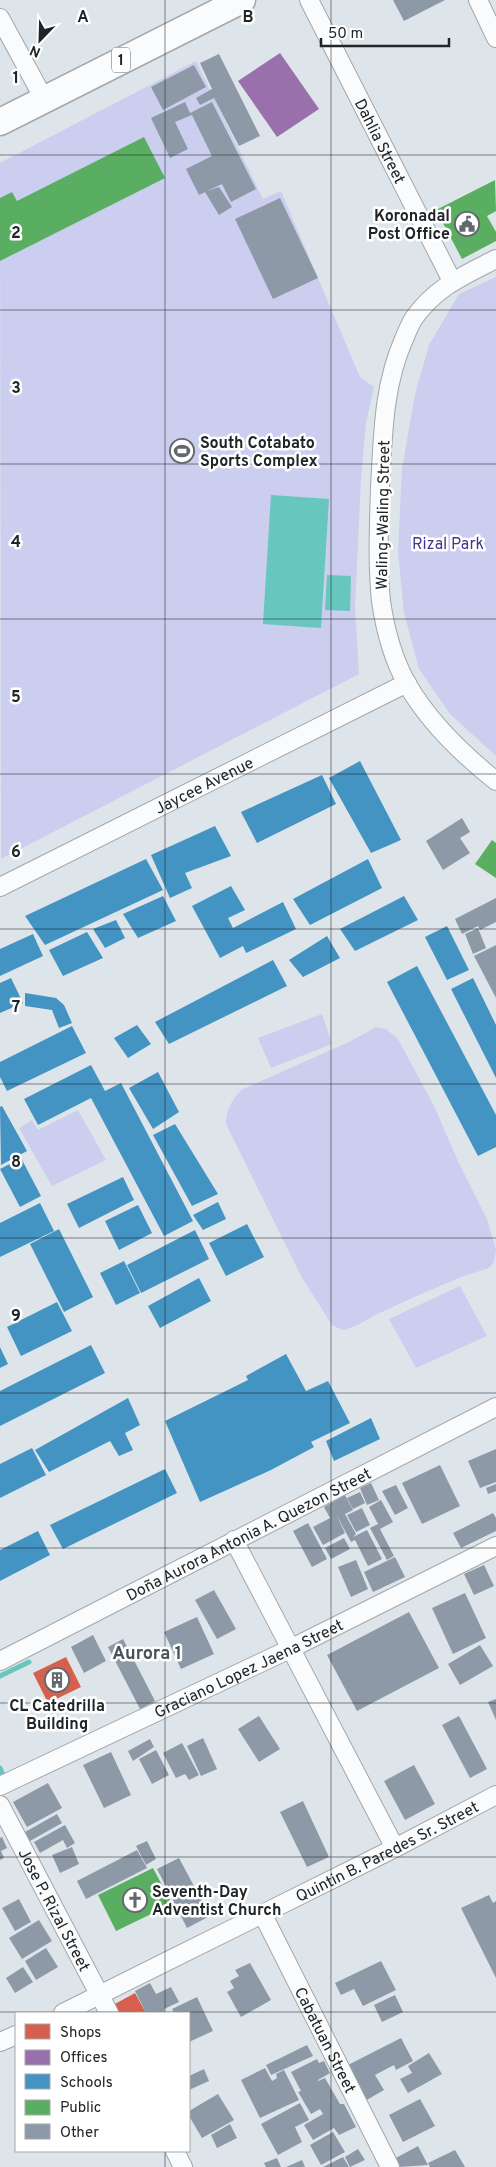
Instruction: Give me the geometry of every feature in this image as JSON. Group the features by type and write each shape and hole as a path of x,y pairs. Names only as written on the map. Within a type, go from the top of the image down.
{"highway":[{"name":"1","path":"0,122 242,0"}],"street":[{"name":"Dahlia Street","path":"308,0 452,281"},
{"path":"478,0 496,38"},
{"path":"0,18 44,99"},
{"name":"Waling-Waling Street","path":"496,259 452,281 430,298 413,320 398,352 386,394 379,555 381,601 390,646 407,683 434,722 472,762 496,781"},
{"name":"Jaycee Avenue","path":"0,887 407,683"},
{"name":"Doña Aurora Antonia A. Quezon Street","path":"0,1661 496,1407"},
{"path":"234,1540 395,1848"},
{"name":"Graciano Lopez Jaena Street","path":"0,1786 292,1648 496,1546"},
{"name":"Quintin B. Paredes Sr. Street","path":"65,2012 395,1848 496,1795"},
{"name":"Jose P. Rizal Street","path":"0,1806 108,2012"},
{"name":"Cabatuan Street","path":"262,1913 390,2167"},
{"path":"0,2042 15,2035"},
{"path":"176,2152 183,2167"}],"green space":[{"name":"South Cotabato Sports Complex","path":"196,61 263,199 281,191 360,377 374,387 366,423 361,480 355,607 359,674 1,859 0,163"},
{"name":"Rizal Park","path":"496,277 496,756 450,714 419,669 404,613 398,552 402,469 415,394 429,345 459,294"},
{"path":"322,1014 332,1044 271,1068 258,1038"},
{"path":"376,1027 386,1029 398,1039 434,1106 458,1161 487,1219 496,1250 494,1262 489,1268 421,1294 344,1330 332,1325 301,1276 226,1124 226,1119 234,1098 241,1090 351,1041"},
{"path":"78,1110 106,1160 52,1186 19,1128 32,1120 38,1130"},
{"path":"460,1286 487,1336 416,1368 389,1319"}],"shaded area":[{"path":"271,495 329,499 321,628 263,624"},
{"path":"327,575 351,576 350,611 325,610"}],"building: Shops":[{"name":"CL Catedrilla Building","path":"66,1657 81,1687 48,1703 33,1673"},
{"path":"135,1993 145,2012 117,2012 113,2005"}],"building: Offices":[{"path":"280,53 319,109 277,137 238,81"}],"building: Schools":[{"path":"360,761 401,840 371,853 329,778"},
{"path":"322,775 336,804 257,843 241,812"},
{"path":"215,826 231,856 185,873 192,888 170,898 151,855"},
{"path":"146,859 163,890 45,945 25,916"},
{"path":"368,859 382,888 310,925 293,899"},
{"path":"231,886 245,910 228,918 233,928 283,902 296,929 246,953 243,946 220,958 192,906"},
{"path":"163,896 176,921 138,938 123,914"},
{"path":"404,896 418,920 355,951 340,929"},
{"path":"116,920 125,938 105,948 93,929"},
{"path":"447,926 469,970 447,980 425,937"},
{"path":"87,932 103,958 63,976 49,950"},
{"path":"33,934 43,956 0,976 0,949"},
{"path":"327,936 340,958 303,977 289,960"},
{"path":"273,960 287,986 169,1044 155,1022"},
{"path":"417,966 496,1115 496,1147 478,1156 387,982"},
{"path":"11,978 23,1003 0,1013 0,983"},
{"path":"473,978 496,1025 496,1078 451,989"},
{"path":"25,993 56,998 64,1005 72,1023 59,1028 52,1010 25,1006"},
{"path":"137,1025 151,1044 128,1058 114,1038"},
{"path":"72,1026 86,1053 7,1091 0,1077 0,1062"},
{"path":"91,1065 105,1091 121,1083 193,1221 164,1236 91,1098 38,1125 24,1099"},
{"path":"158,1072 179,1112 153,1129 129,1088"},
{"path":"2,1106 27,1151 1,1165 0,1107"},
{"path":"175,1124 218,1194 192,1206 153,1135"},
{"path":"21,1158 41,1196 20,1207 0,1169"},
{"path":"123,1177 134,1200 79,1228 67,1204"},
{"path":"218,1202 226,1219 203,1230 193,1215"},
{"path":"40,1203 54,1231 0,1257 0,1223"},
{"path":"138,1205 152,1233 119,1250 105,1221"},
{"path":"247,1224 264,1257 226,1276 209,1243"},
{"path":"59,1229 93,1297 64,1312 30,1244"},
{"path":"195,1230 209,1259 141,1293 127,1265"},
{"path":"124,1261 140,1293 116,1305 100,1273"},
{"path":"199,1278 211,1301 160,1328 148,1306"},
{"path":"57,1302 72,1331 21,1356 7,1327"},
{"path":"91,1345 105,1373 0,1426 0,1391"},
{"path":"0,1347 8,1364 0,1368"},
{"path":"286,1354 306,1391 328,1381 350,1423 311,1442 314,1447 271,1470 200,1502 165,1421 248,1380 246,1376"},
{"path":"128,1398 140,1425 125,1433 133,1450 119,1456 110,1441 49,1472 35,1450"},
{"path":"371,1418 380,1439 334,1461 326,1441"},
{"path":"32,1448 46,1475 0,1498 0,1464"},
{"path":"165,1469 177,1493 63,1549 50,1525"},
{"path":"38,1531 50,1555 0,1581 0,1550"}],"building: Public":[{"path":"144,137 165,178 0,261 0,198 12,192 17,201"},
{"name":"Koronadal Post Office","path":"495,180 496,211 487,216 496,232 496,241 462,259 436,210"},
{"path":"492,840 496,843 496,878 475,864"},
{"name":"Seventh-Day Adventist Church","path":"153,1868 172,1904 116,1931 98,1895"}],"building: Other":[{"path":"393,0 445,0 404,21"},
{"path":"219,54 260,136 239,146 214,98 200,105 196,98 212,89 200,63"},
{"path":"194,65 206,87 163,110 151,87"},
{"path":"185,102 190,113 212,102 256,189 231,202 222,184 199,195 186,169 212,156 192,115 175,122 188,149 170,158 151,118"},
{"path":"219,187 232,207 219,215 205,192"},
{"path":"280,198 318,278 273,299 235,219"},
{"path":"462,818 470,832 460,838 470,853 443,870 426,841"},
{"path":"496,898 496,922 480,930 478,926 462,934 455,919"},
{"path":"478,928 486,948 473,954 465,934"},
{"path":"496,945 496,998 474,956"},
{"path":"496,1449 496,1482 480,1488 468,1461"},
{"path":"440,1465 460,1506 422,1524 402,1483"},
{"path":"371,1483 379,1500 367,1505 360,1488"},
{"path":"496,1484 496,1491 488,1494 486,1488"},
{"path":"396,1485 408,1508 395,1515 382,1491"},
{"path":"360,1492 365,1503 353,1509 347,1498"},
{"path":"345,1495 353,1510 345,1514 356,1534 353,1537 367,1530 382,1559 368,1566 355,1540 351,1542 336,1514 345,1533 323,1545 313,1527 330,1518 324,1507"},
{"path":"381,1500 393,1522 380,1529 394,1556 387,1560 370,1528 378,1524 369,1507"},
{"path":"362,1508 370,1525 356,1532 347,1515"},
{"path":"493,1513 496,1518 496,1531 461,1548 453,1533"},
{"path":"308,1523 327,1559 312,1567 293,1531"},
{"path":"344,1538 350,1549 331,1559 325,1548"},
{"path":"395,1557 405,1577 373,1592 364,1572"},
{"path":"356,1560 368,1589 351,1597 338,1567"},
{"path":"484,1565 494,1586 474,1595 464,1574"},
{"path":"214,1590 236,1629 217,1639 195,1600"},
{"path":"465,1593 486,1638 453,1654 432,1608"},
{"path":"409,1612 439,1668 357,1711 327,1655"},
{"path":"197,1617 214,1654 181,1669 164,1632"},
{"path":"93,1635 106,1661 84,1673 71,1647"},
{"path":"123,1639 155,1701 140,1709 108,1647"},
{"path":"480,1645 493,1666 460,1685 448,1664"},
{"path":"496,1699 496,1720 488,1702"},
{"path":"259,1716 280,1749 259,1762 238,1729"},
{"path":"459,1716 487,1769 470,1778 442,1725"},
{"path":"203,1738 217,1769 201,1776 187,1746"},
{"path":"150,1739 154,1747 133,1761 128,1751"},
{"path":"182,1743 199,1775 189,1780 185,1774 176,1778 163,1753"},
{"path":"156,1750 169,1775 152,1784 139,1759"},
{"path":"111,1752 131,1795 104,1808 83,1765"},
{"path":"414,1765 435,1804 405,1820 384,1781"},
{"path":"48,1783 62,1808 27,1827 13,1802"},
{"path":"303,1801 329,1857 307,1867 280,1812"},
{"path":"57,1814 62,1823 30,1841 25,1832"},
{"path":"65,1825 75,1843 67,1848 63,1840 40,1853 34,1842"},
{"path":"2,1837 7,1848 1,1851 4,1858 0,1860 0,1838"},
{"path":"147,1841 156,1859 146,1865 136,1846"},
{"path":"72,1847 79,1864 60,1873 52,1855"},
{"path":"137,1850 147,1868 86,1899 77,1881"},
{"path":"179,1858 210,1916 187,1928 157,1869"},
{"path":"489,1895 493,1903 496,1901 496,1978 461,1908"},
{"path":"19,1899 31,1922 15,1931 2,1908"},
{"path":"39,1920 52,1941 22,1959 9,1938"},
{"path":"46,1948 58,1967 36,1980 25,1961"},
{"path":"381,1961 396,1990 363,2006 354,1989 341,1995 335,1983"},
{"path":"250,1963 271,2000 241,2017 227,1992 234,1988 230,1981 239,1976 235,1970"},
{"path":"23,1967 33,1982 15,1993 6,1978"},
{"path":"150,1983 156,1994 171,1987 179,2002 164,2009 165,2012 146,2012 135,1991"},
{"path":"395,1995 403,2012 382,2022 374,2005"},
{"path":"197,1997 213,2031 190,2042 190,2012 174,2012 172,2009"},
{"path":"401,2038 413,2061 396,2070 394,2065 375,2075 384,2090 365,2101 346,2066"},
{"path":"307,2045 313,2056 271,2075 266,2065"},
{"path":"429,2053 442,2074 408,2093 400,2079 412,2073 408,2066"},
{"path":"317,2059 319,2063 324,2061 330,2073 318,2081 325,2078 340,2104 344,2104 356,2127 339,2135 334,2128 313,2140 304,2125 323,2114 320,2109 311,2114 298,2092 301,2091 291,2072"},
{"path":"265,2068 272,2081 277,2078 276,2074 284,2070 299,2100 260,2118 241,2080"},
{"path":"204,2069 209,2081 190,2090 190,2076"},
{"path":"218,2094 234,2120 202,2138 190,2118 190,2110"},
{"path":"420,2099 435,2126 403,2142 389,2115"},
{"path":"300,2103 309,2120 295,2127 302,2142 278,2155 261,2124"},
{"path":"230,2124 237,2138 217,2148 211,2135"},
{"path":"333,2132 345,2152 321,2165 310,2145"},
{"path":"418,2146 428,2165 399,2167 394,2159"},
{"path":"358,2149 365,2160 350,2167 345,2157"},
{"path":"455,2150 465,2167 430,2167 428,2163"},
{"path":"343,2157 349,2167 323,2167"},
{"path":"277,2158 281,2167 266,2167 264,2163"},
{"path":"302,2160 305,2167 286,2167"}],"waterway":[{"path":"0,1676 29,1662"},
{"path":"0,1768 4,1777"}],"place":[{"name":"Koronadal Post Office","path":"467,224"},
{"name":"South Cotabato Sports Complex","path":"182,451"},
{"name":"CL Catedrilla Building","path":"57,1680"},
{"name":"Seventh-Day Adventist Church","path":"135,1900"}],"district":[{"name":"Aurora 1","path":"147,1653"}]}
